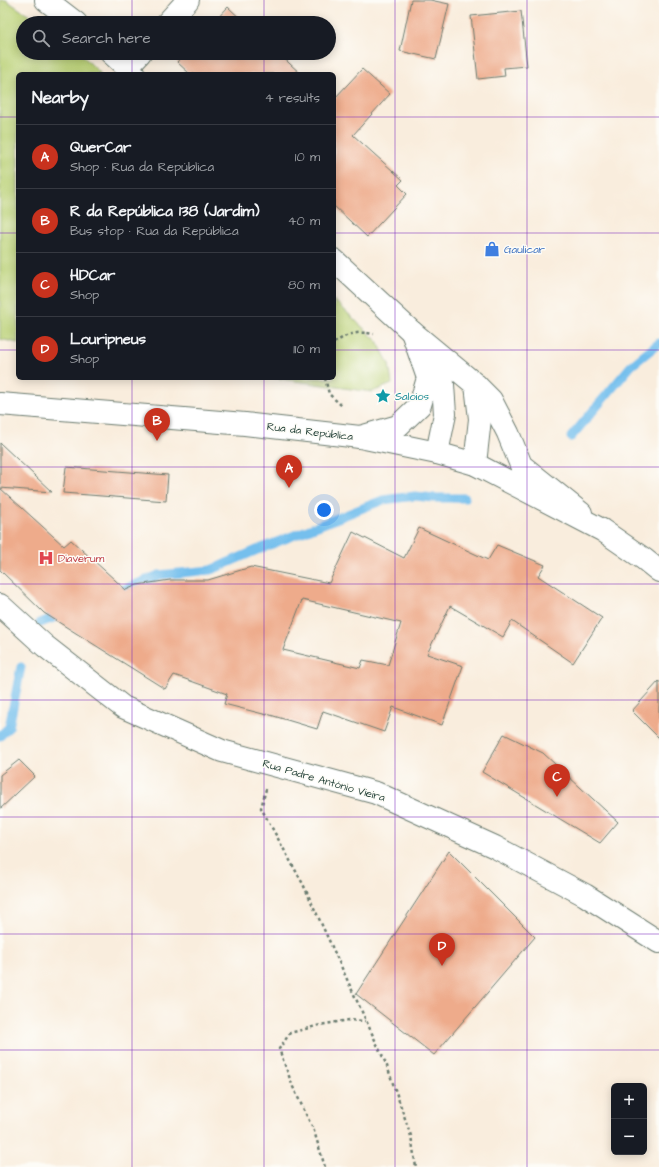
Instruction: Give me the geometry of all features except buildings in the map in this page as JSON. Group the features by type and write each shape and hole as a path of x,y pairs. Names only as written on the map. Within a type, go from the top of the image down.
{"street":[{"path":"46,0 67,16"},
{"path":"173,16 188,0"},
{"path":"336,262 412,332 476,385 491,400 522,465 602,530 659,571"},
{"path":"360,437 398,426 420,404 428,378 412,332"},
{"path":"412,332 442,370 445,414 437,453"},
{"path":"475,464 480,419 476,385"},
{"name":"Rua da República","path":"0,404 238,423 360,437 437,453 475,464 602,530"},
{"name":"Rua Padre António Vieira","path":"0,605 45,646 123,707 222,751 376,793 495,846 585,895 659,942"}],"path":[{"path":"336,342 359,331 378,335"},
{"path":"326,380 329,394 342,406"},
{"path":"271,764 262,808 303,884 387,1066 410,1136 416,1167"},
{"path":"325,1167 314,1131 293,1087 279,1049 290,1033 320,1025 349,1020 366,1021"}],"green space":[{"path":"0,0 6,0 30,16 16,16 16,60 87,60 99,72 16,72 16,343 0,339"},
{"path":"336,302 377,341 389,364 392,384 372,392 288,380 336,380"}],"waterway":[{"path":"571,437 631,366 659,343"},
{"path":"115,593 159,575 211,570 383,500 415,496 434,498 465,498"},
{"path":"40,623 64,614"},
{"path":"0,736 9,727 21,667"}],"place":[{"name":"Gaulicar","path":"492,249"},
{"name":"Saloios","path":"383,396"},
{"name":"R da República 138 (Jardim)","path":"157,441"},
{"name":"QuerCar","path":"289,488"},
{"name":"Diaverum","path":"46,558"},
{"name":"HDCar","path":"557,797"},
{"name":"Louripneus","path":"442,966"}]}
